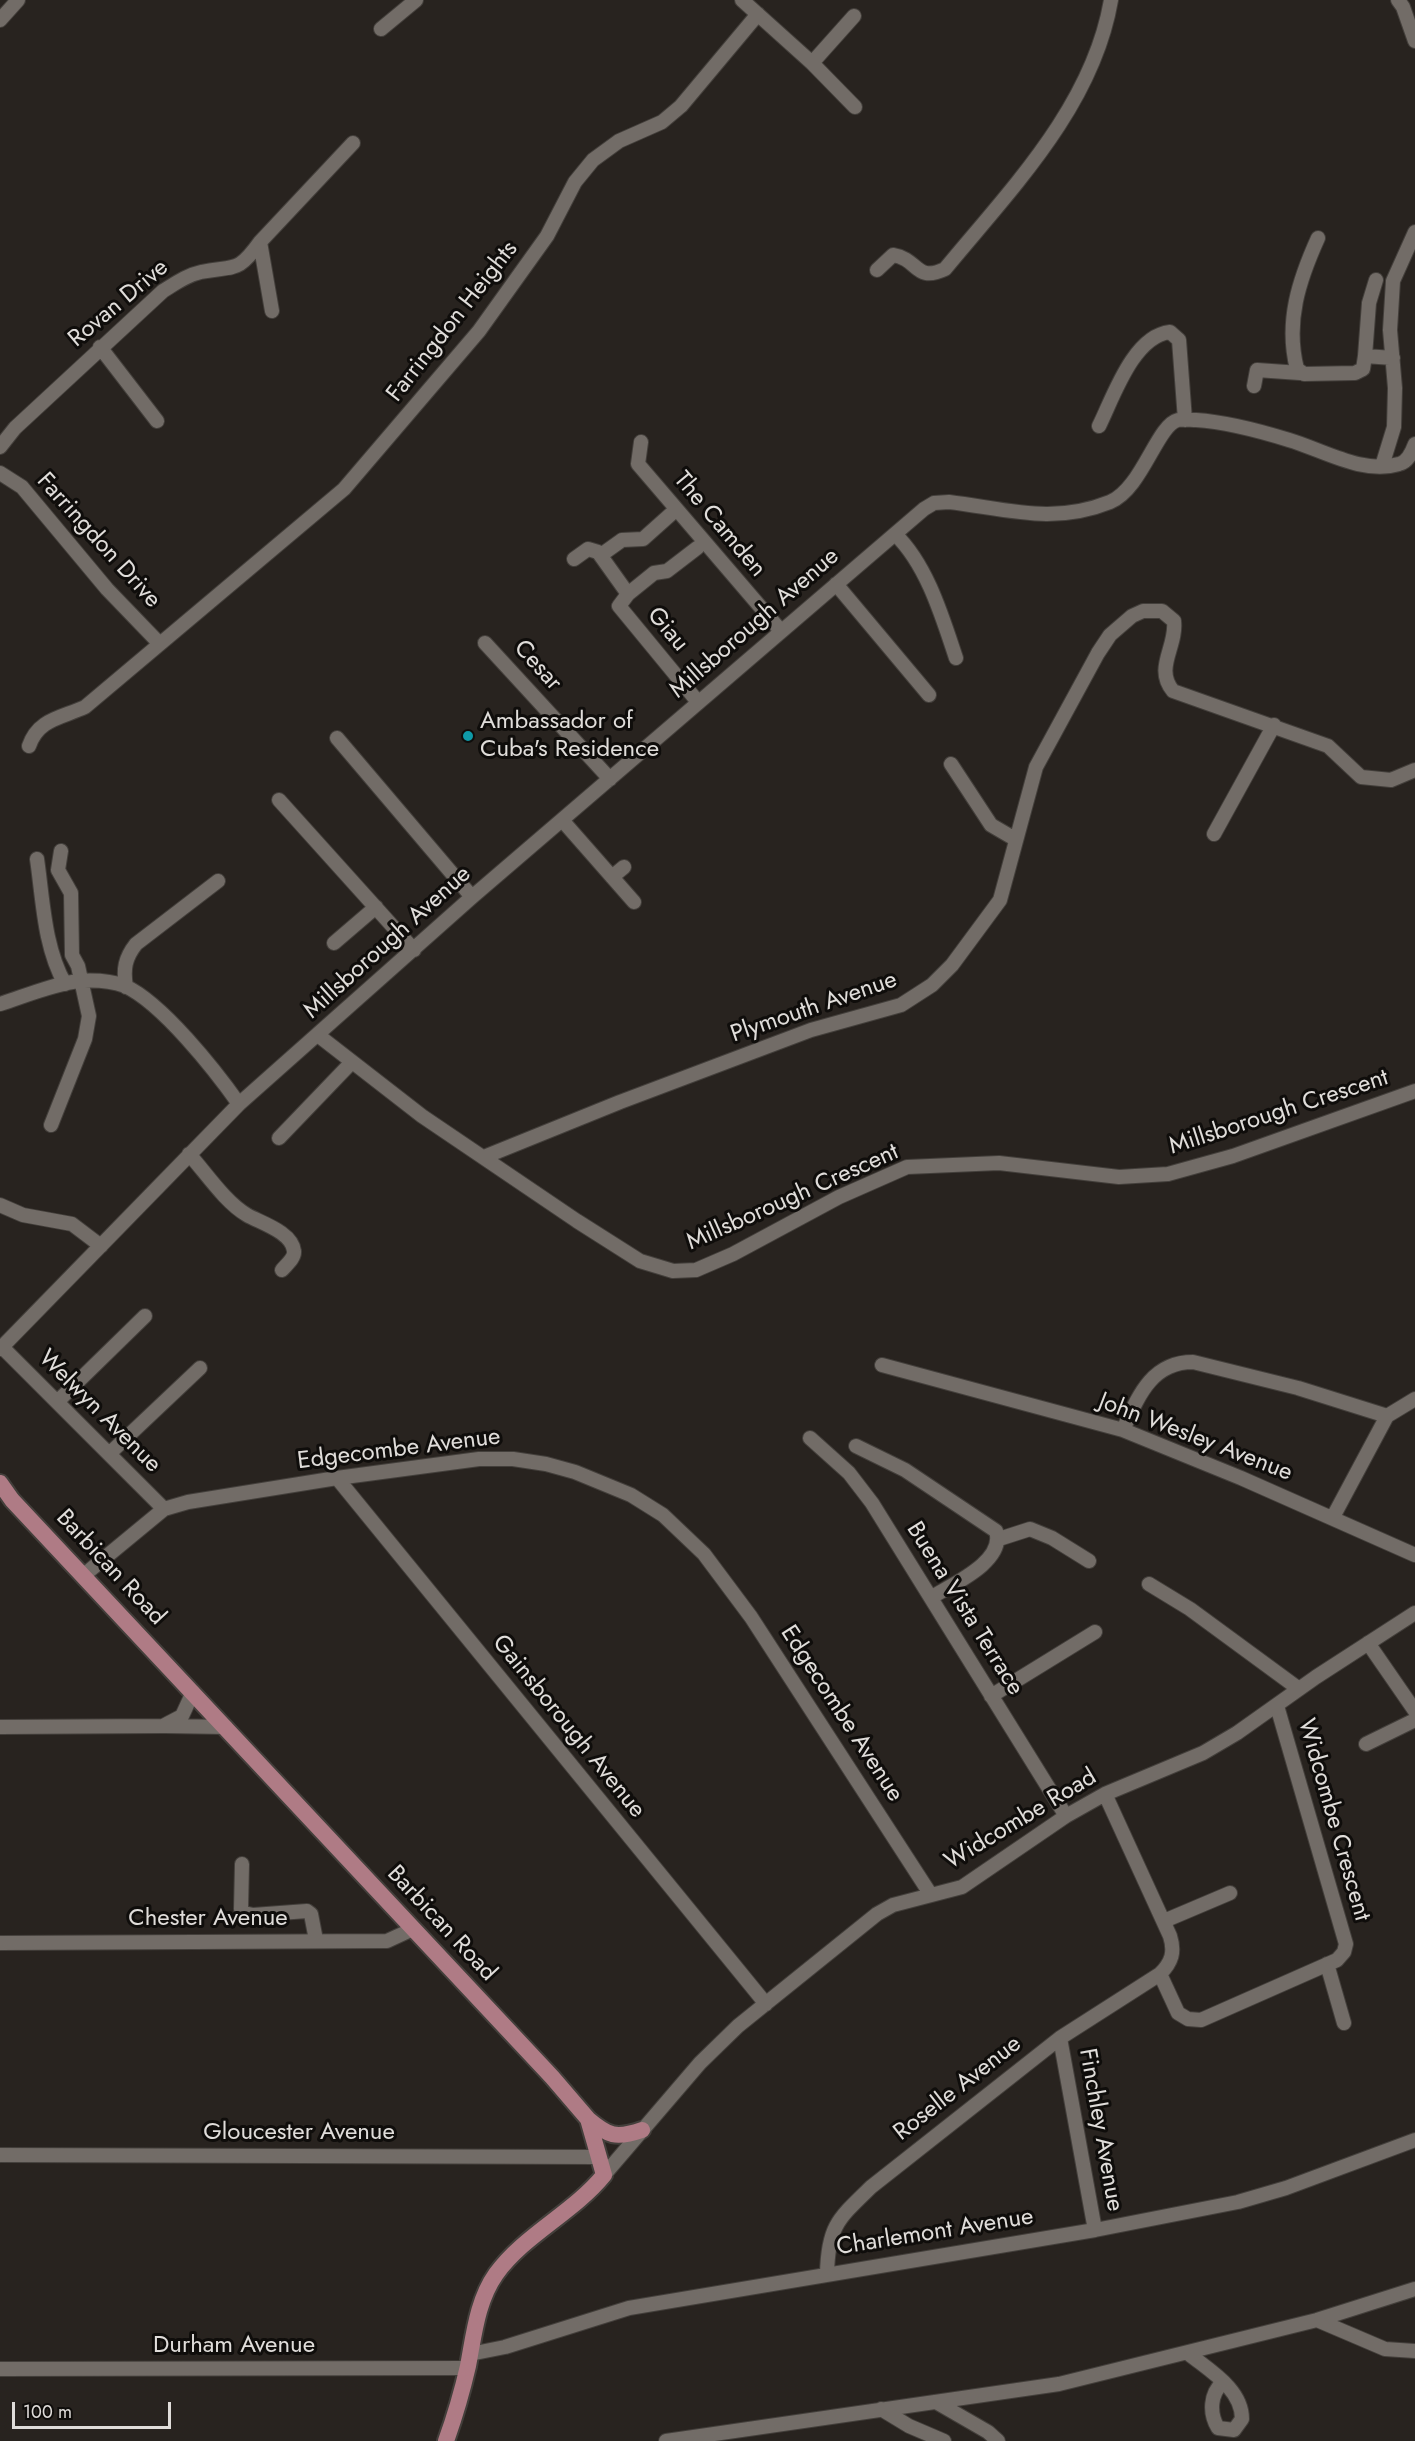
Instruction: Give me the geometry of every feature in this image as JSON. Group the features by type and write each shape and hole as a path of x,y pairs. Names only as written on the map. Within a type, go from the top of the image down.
{"main road":[{"name":"Barbican Road","path":"0,1483 6,1502 84,1575 552,2077 588,2119 604,2175"},
{"path":"588,2119 602,2131 616,2136 642,2130"},
{"path":"446,2441 457,2412 478,2314 495,2274 521,2247 562,2216 604,2175"}],"street":[{"path":"0,20 18,0"},
{"path":"381,29 416,0"},
{"path":"742,0 812,63 855,107"},
{"path":"877,270 893,255 905,257 919,272 932,274 945,268 1024,175 1065,113 1100,46 1111,0"},
{"path":"1398,0 1403,7 1415,41"},
{"name":"Farringdon Heights","path":"29,746 34,732 45,723 85,707 344,489 479,331 531,261 547,236 575,182 593,160 619,141 662,122 681,106 758,14"},
{"path":"812,63 854,16"},
{"name":"Rovan Drive","path":"0,447 15,428 163,291 194,274 235,268 248,260 260,242 353,143"},
{"path":"1382,466 1394,427 1393,358 1390,330 1393,281 1415,232"},
{"path":"1300,373 1295,362 1293,307 1300,279 1318,238"},
{"path":"260,242 272,311"},
{"path":"1254,386 1257,370 1300,373 1361,372 1372,357 1369,303 1376,280"},
{"path":"1099,426 1134,356 1154,339 1170,332 1179,340 1185,420 1236,426 1291,440 1339,458 1382,466 1400,464 1409,458 1415,444"},
{"path":"100,347 157,421"},
{"path":"1372,357 1393,358"},
{"name":"Millsborough Avenue","path":"1,1348 239,1104 562,820 607,776 695,698 781,631 934,503 949,502 1039,516 1065,514 1112,502 1132,486 1167,427 1177,420 1185,420"},
{"name":"The Camden","path":"641,442 638,464 781,631"},
{"name":"Farringdon Drive","path":"0,472 22,487 107,589 159,643"},
{"path":"574,559 588,549 594,549 601,555 622,540 643,539 671,514"},
{"path":"895,534 914,561 940,610 956,658"},
{"name":"Giau","path":"695,698 622,611 620,602 654,573 667,571 697,548"},
{"name":"Giau","path":"601,555 628,594"},
{"path":"836,584 929,695"},
{"name":"Plymouth Avenue","path":"484,1157 728,1061 812,1030 877,1013 917,997 952,965 1000,900 1036,767 1098,653 1110,635 1132,616 1143,612 1162,611 1174,621 1174,638 1164,673 1166,683 1173,691 1328,746 1360,777 1391,780 1415,770"},
{"name":"Cesar","path":"485,643 607,776"},
{"path":"1214,834 1274,725"},
{"path":"337,738 472,897"},
{"path":"951,764 991,825 1015,839"},
{"path":"279,800 414,950"},
{"path":"562,820 612,877 626,884 634,902"},
{"path":"51,1125 85,1039 89,1004 70,945 71,893 58,870 61,850"},
{"path":"37,859 51,946 56,968 65,984"},
{"path":"612,877 624,867"},
{"path":"126,987 124,970 128,954 136,944 218,881"},
{"path":"334,943 376,907"},
{"path":"0,1004 81,981 114,983 126,987 143,997 188,1040 239,1104"},
{"name":"Millsborough Crescent","path":"319,1036 422,1116 640,1261 673,1271 696,1270 733,1254 839,1197 907,1167 999,1163 1119,1178 1168,1174 1233,1156 1415,1091"},
{"path":"279,1138 351,1063"},
{"path":"189,1154 244,1214 277,1230 288,1240 294,1250 294,1256 282,1270"},
{"path":"0,1205 23,1215 72,1224 101,1246"},
{"path":"57,1402 146,1316"},
{"name":"Welwyn Avenue","path":"1,1348 164,1509"},
{"path":"1123,1430 1149,1380 1172,1364 1182,1362 1193,1362 1298,1388 1387,1416"},
{"name":"John Wesley Avenue","path":"882,1365 1123,1430 1333,1517 1415,1555"},
{"path":"109,1454 200,1368"},
{"path":"1333,1517 1387,1416 1415,1399"},
{"name":"Buena Vista Terrace","path":"810,1438 860,1486 932,1597 1066,1816"},
{"path":"856,1446 905,1470 956,1502 996,1531 999,1539 995,1551 982,1566 932,1597"},
{"name":"Edgecombe Avenue","path":"84,1575 164,1509 228,1495 480,1459 513,1460 575,1472 631,1495 663,1515 684,1532 704,1554 751,1617 931,1895"},
{"name":"Gainsborough Avenue","path":"337,1478 766,2004"},
{"path":"999,1539 1030,1529 1052,1538 1089,1561"},
{"path":"1149,1584 1190,1609 1299,1689"},
{"name":"Widcombe Road","path":"604,2175 700,2063 738,2026 877,1914 893,1905 962,1887 1066,1816 1105,1794 1203,1753 1415,1614"},
{"path":"992,1696 1095,1632"},
{"path":"1368,1643 1415,1711"},
{"path":"163,1726 182,1716 193,1692"},
{"name":"Widcombe Crescent","path":"1160,1974 1178,2013 1195,2020 1337,1960 1344,1952 1346,1944 1277,1706"},
{"path":"1366,1744 1415,1720"},
{"path":"0,1727 226,1727"},
{"path":"1105,1794 1170,1936 1173,1954 1170,1965 1160,1974"},
{"path":"242,1864 241,1909 244,1913 253,1915 307,1911 311,1914 316,1940"},
{"path":"1164,1921 1230,1893"},
{"name":"Chester Avenue","path":"0,1942 387,1941 413,1929"},
{"path":"1327,1964 1344,2023"},
{"name":"Roselle Avenue","path":"827,2274 828,2245 834,2229 855,2202 871,2187 1060,2038 1160,1974"},
{"name":"Finchley Avenue","path":"1060,2038 1095,2230"},
{"name":"Charlemont Avenue","path":"468,2361 629,2308 1095,2230 1238,2202 1286,2188 1409,2142"},
{"name":"Gloucester Avenue","path":"0,2155 598,2157"},
{"path":"666,2441 1059,2384 1189,2354 1317,2320 1415,2289"},
{"path":"1317,2320 1385,2349 1415,2351"},
{"path":"1189,2354 1223,2382"},
{"name":"Durham Avenue","path":"0,2369 468,2361"},
{"path":"936,2402 988,2432 998,2441"},
{"path":"881,2409 909,2426 944,2441"}],"place":[{"name":"Ambassador of Cuba's Residence","path":"468,736"}]}
